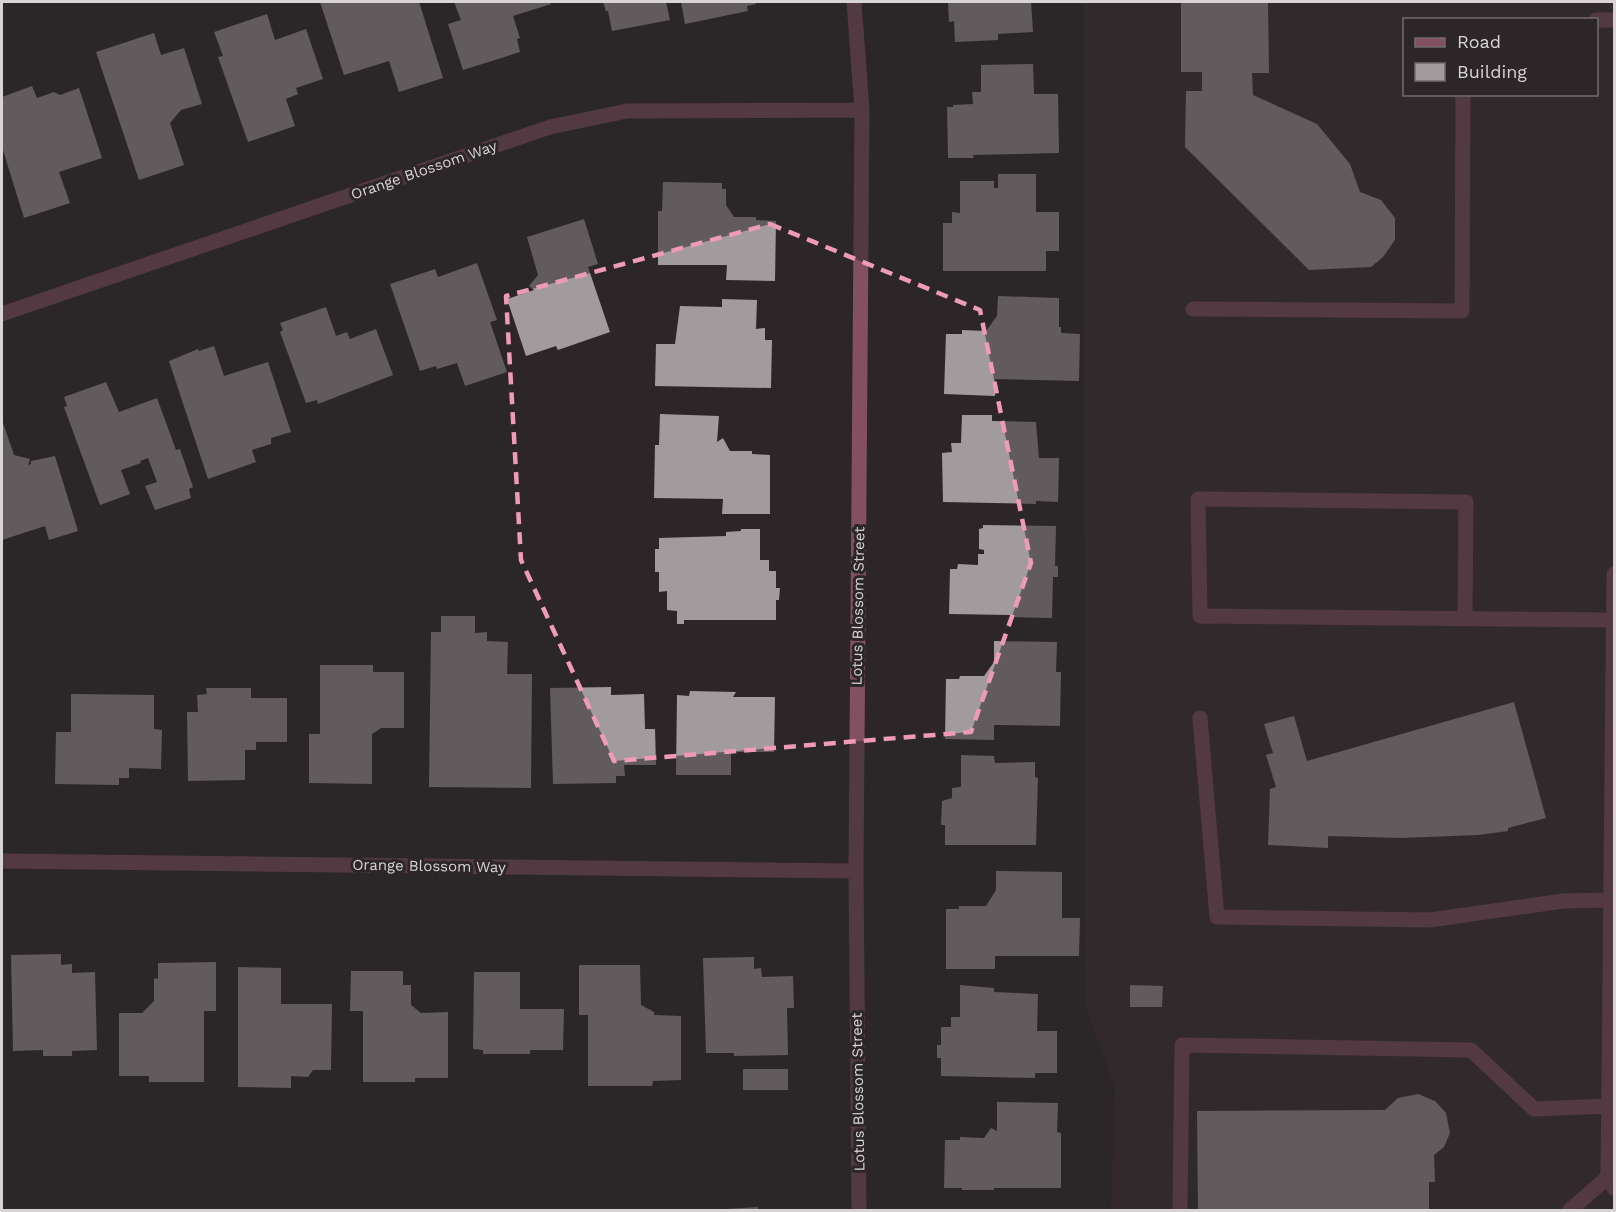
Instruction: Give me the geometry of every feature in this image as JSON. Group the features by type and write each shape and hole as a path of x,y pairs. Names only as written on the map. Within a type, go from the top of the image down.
{"street":[{"name":"Lotus Blossom Street","path":"854,2 862,110 855,871 859,1210"},
{"path":"1598,20 1614,20"},
{"path":"1193,309 1462,311 1463,96"},
{"name":"Orange Blossom Way","path":"2,314 550,127 627,111 862,110"},
{"path":"1465,618 1466,502 1198,499 1200,616 1614,620"},
{"path":"1570,1210 1611,1183 1609,1106 1614,574"},
{"path":"1200,718 1216,917 1430,920 1563,901 1611,900"},
{"name":"Orange Blossom Way","path":"2,861 855,871"},
{"path":"1180,1210 1182,1045 1471,1050 1534,1109 1609,1106"}],"highlighted area":[{"path":"770,224 980,310 1031,563 971,732 614,761 521,560 506,296"}],"shaded area":[{"path":"1084,2 1614,2 1614,1210 1111,1210 1115,1089 1085,1003"}],"building":[{"path":"320,2 419,2 443,78 399,92 389,61 344,75"},
{"path":"454,2 550,2 551,4 513,16 520,38 517,39 520,52 463,70 448,24 461,20"},
{"path":"603,2 666,2 670,20 612,31 608,11"},
{"path":"681,2 756,2 756,4 747,6 748,11 685,24"},
{"path":"948,2 1031,2 1033,32 998,34 998,40 955,42 954,21 949,22"},
{"path":"1181,2 1268,2 1269,73 1252,73 1253,95 1317,124 1350,164 1360,192 1381,200 1395,218 1395,240 1383,257 1371,267 1309,270 1185,147 1186,91 1202,91 1202,72 1181,72"},
{"path":"267,14 275,40 306,29 323,79 296,88 298,94 286,99 295,126 248,142 218,57 223,56 214,32"},
{"path":"154,33 161,55 184,48 202,104 181,110 170,123 184,165 139,180 96,52"},
{"path":"1033,64 1034,94 1058,94 1059,153 973,155 974,158 948,158 947,107 973,104 972,92 981,92 981,65"},
{"path":"32,86 37,98 54,92 60,95 79,88 102,158 59,172 70,203 24,218 2,147 2,97"},
{"path":"998,174 1036,174 1036,212 1059,212 1059,251 1046,251 1046,271 943,271 943,223 952,223 952,212 960,213 960,181 994,181 994,188 998,188"},
{"path":"663,182 722,183 722,189 726,189 726,205 734,217 756,217 756,220 776,221 775,281 726,280 727,265 658,265 658,211 662,211"},
{"path":"584,219 598,264 588,267 610,332 558,350 556,346 526,356 507,299 534,290 529,286 538,275 527,237"},
{"path":"477,263 497,320 490,322 507,372 465,386 457,363 420,371 390,284 435,269 438,277"},
{"path":"998,296 1059,298 1061,333 1080,334 1079,381 995,379 995,396 944,394 946,334 962,334 962,330 986,331 997,316"},
{"path":"722,299 757,300 756,329 765,328 765,340 772,340 771,388 655,386 656,344 675,344 680,306 722,307"},
{"path":"326,307 336,336 347,332 350,339 376,329 393,375 318,404 317,400 306,403 280,332 283,330 280,323"},
{"path":"214,346 224,376 268,362 291,432 271,438 271,444 252,450 256,462 208,479 169,361 198,349 199,351"},
{"path":"106,382 119,412 157,398 176,450 180,449 193,487 189,489 191,498 155,510 145,486 157,482 148,458 121,470 130,494 100,505 64,407 67,406 64,397"},
{"path":"660,414 719,416 717,442 723,438 730,451 752,451 752,454 770,455 770,514 722,514 723,499 654,498 655,445 659,445"},
{"path":"962,415 992,415 992,421 1036,422 1039,458 1059,458 1058,502 1036,501 1036,504 943,502 942,453 952,452 951,443 961,443"},
{"path":"2,420 14,455 30,459 28,465 31,461 55,456 78,531 49,540 45,526 2,540"},
{"path":"983,525 1056,526 1055,566 1058,566 1058,577 1053,577 1052,618 949,614 950,569 957,569 958,564 978,565 978,554 984,554 984,550 979,549 979,529 983,528"},
{"path":"741,529 760,529 760,560 769,560 769,571 776,571 776,588 780,588 779,600 776,600 776,620 684,620 684,624 677,624 677,611 667,610 667,591 659,592 659,572 655,572 655,549 659,549 659,538 726,536 726,532 741,531"},
{"path":"441,616 475,616 475,633 487,632 487,641 508,642 507,674 532,674 531,788 429,787 431,632 441,632"},
{"path":"994,641 1057,642 1056,672 1061,672 1060,726 994,725 994,740 945,739 946,679 959,679 960,676 984,676 994,662"},
{"path":"320,665 373,665 373,672 404,672 404,728 381,728 372,734 372,784 309,783 309,734 320,734"},
{"path":"611,687 611,695 644,694 645,729 655,729 656,765 624,765 625,776 616,776 616,783 553,784 550,688"},
{"path":"206,688 251,688 251,698 287,698 287,742 256,742 256,750 245,750 245,780 188,781 187,712 198,712 197,695 207,694"},
{"path":"690,691 736,692 733,697 775,697 774,752 731,752 731,775 676,775 677,695 689,696"},
{"path":"71,694 154,695 154,729 162,730 161,769 129,768 129,778 119,778 119,785 55,784 56,732 71,732"},
{"path":"1514,702 1546,818 1508,828 1508,831 1478,835 1401,838 1328,836 1328,848 1268,845 1270,789 1276,787 1266,755 1273,753 1264,724 1294,716 1307,761"},
{"path":"961,755 994,756 995,763 1035,762 1035,777 1038,778 1036,845 945,845 945,825 941,825 942,801 952,798 952,788 961,787"},
{"path":"996,871 1062,872 1062,918 1080,918 1079,956 995,956 995,969 946,969 946,909 959,909 959,906 986,906 996,890"},
{"path":"61,954 61,965 72,964 72,973 95,972 97,1050 72,1051 72,1056 43,1056 43,1050 13,1051 11,955"},
{"path":"754,957 754,969 761,968 762,977 793,976 794,1008 787,1008 788,1055 734,1056 734,1053 706,1053 703,958"},
{"path":"216,962 216,1011 204,1011 204,1082 149,1082 149,1076 119,1076 119,1013 142,1013 154,1001 154,978 158,979 158,963"},
{"path":"579,965 640,965 641,1005 654,1012 654,1015 681,1016 681,1080 653,1081 652,1086 588,1086 588,1015 579,1015"},
{"path":"238,967 281,968 281,1004 332,1004 331,1070 313,1070 308,1077 291,1076 291,1088 238,1087"},
{"path":"351,971 403,971 403,985 411,985 411,1005 421,1013 448,1012 448,1078 415,1078 415,1082 363,1082 363,1011 350,1011"},
{"path":"474,972 520,972 520,1009 564,1009 563,1050 530,1050 530,1054 483,1054 483,1050 473,1049"},
{"path":"960,985 994,988 994,992 1038,994 1037,1031 1057,1031 1057,1073 1035,1073 1035,1078 941,1076 941,1058 937,1058 937,1045 941,1045 941,1027 951,1027 951,1017 960,1017"},
{"path":"1130,985 1163,986 1162,1007 1130,1007"},
{"path":"743,1069 788,1069 788,1090 743,1090"},
{"path":"1418,1094 1435,1101 1446,1113 1450,1133 1444,1147 1434,1155 1435,1182 1429,1182 1429,1210 1198,1210 1197,1111 1385,1110 1398,1098"},
{"path":"997,1102 1058,1103 1057,1132 1061,1133 1061,1188 962,1190 962,1188 944,1188 945,1140 960,1140 960,1137 984,1138 991,1128 997,1131"},
{"path":"758,1207 758,1210 725,1210 725,1209"}]}
